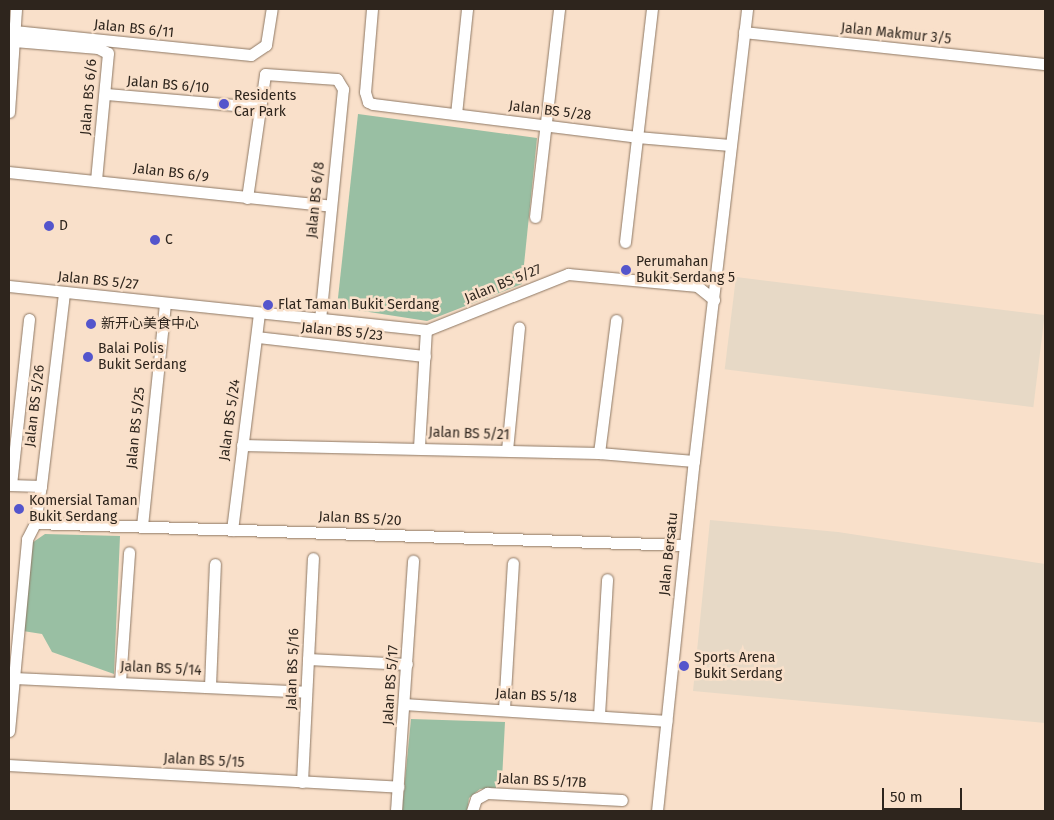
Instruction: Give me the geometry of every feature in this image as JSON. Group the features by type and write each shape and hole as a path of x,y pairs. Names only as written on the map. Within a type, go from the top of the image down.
{"street":[{"path":"9,112 16,9"},
{"name":"Jalan BS 6/11","path":"14,36 251,55 260,52 266,46 272,9"},
{"name":"Jalan BS 5/28","path":"372,9 365,92 368,102 637,137 730,145"},
{"path":"456,114 467,9"},
{"path":"535,218 559,9"},
{"path":"624,242 652,9"},
{"path":"714,300 730,145 747,9"},
{"name":"Jalan Makmur 3/5","path":"744,32 1045,64"},
{"name":"Jalan BS 6/6","path":"14,36 104,50 109,57 96,179"},
{"name":"Jalan BS 6/8","path":"258,107 264,74 337,79 341,83 320,320"},
{"name":"Jalan BS 6/10","path":"106,94 258,107"},
{"path":"247,198 258,107"},
{"name":"Jalan BS 6/9","path":"9,172 96,179 247,198 330,206"},
{"name":"Jalan BS 5/27","path":"9,286 259,314 426,330 568,274 697,286 714,300"},
{"name":"Jalan BS 5/26","path":"9,731 27,539 35,522 41,486 64,292"},
{"name":"Jalan Bersatu","path":"657,811 684,545 714,300"},
{"name":"Jalan BS 5/25","path":"142,526 165,303"},
{"name":"Jalan BS 5/24","path":"232,530 259,314"},
{"path":"29,319 10,485 41,486"},
{"path":"599,453 616,320"},
{"path":"507,450 519,328"},
{"path":"419,448 426,330"},
{"name":"Jalan BS 5/23","path":"256,337 425,356"},
{"name":"Jalan BS 5/21","path":"242,445 599,453 694,461"},
{"name":"Jalan BS 5/20","path":"35,522 684,545"},
{"path":"120,682 129,552"},
{"name":"Jalan BS 5/16","path":"302,782 313,558"},
{"name":"Jalan BS 5/17","path":"396,811 405,704 413,561"},
{"path":"504,709 513,563"},
{"path":"210,686 215,564"},
{"path":"599,715 606,579"},
{"path":"308,659 407,664"},
{"name":"Jalan BS 5/14","path":"14,678 306,692"},
{"name":"Jalan BS 5/18","path":"405,704 599,715 666,721"},
{"name":"Jalan BS 5/15","path":"9,765 398,787"},
{"name":"Jalan BS 5/17B","path":"472,811 476,799 487,793 622,800"}],"shaded area":[{"path":"736,277 1045,315 1033,407 725,369"},
{"path":"710,520 838,532 1045,564 1045,723 693,691"}],"green space":[{"path":"358,114 537,138 522,284 427,321 337,307"},
{"path":"45,534 120,536 114,674 52,652 42,634 23,631 29,545"},
{"path":"411,719 505,722 502,780 496,788 480,789 469,798 467,811 402,811"}],"place":[{"name":"Residents Car Park","path":"224,104"},
{"name":"D","path":"49,226"},
{"name":"C","path":"155,240"},
{"name":"Perumahan Bukit Serdang 5","path":"626,270"},
{"name":"Flat Taman Bukit Serdang","path":"268,305"},
{"name":"新开心美食中心","path":"91,324"},
{"name":"Balai Polis Bukit Serdang","path":"88,357"},
{"name":"Komersial Taman Bukit Serdang","path":"19,509"},
{"name":"Sports Arena Bukit Serdang","path":"684,666"}]}
